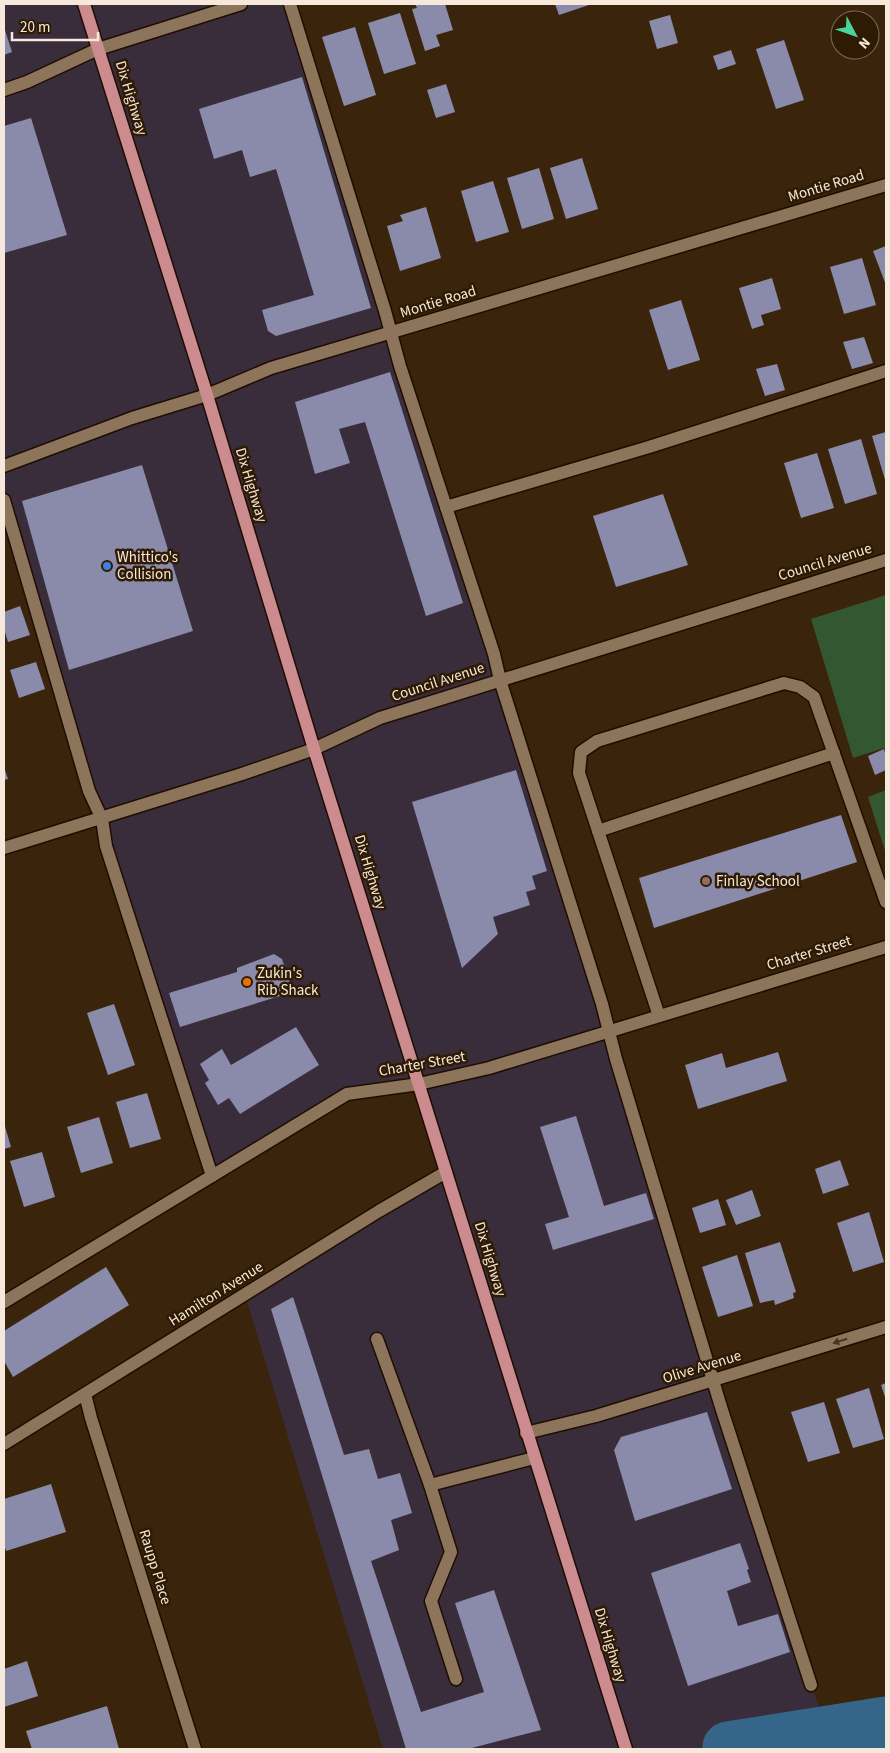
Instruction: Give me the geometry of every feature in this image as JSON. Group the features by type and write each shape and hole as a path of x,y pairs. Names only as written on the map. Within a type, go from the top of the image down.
{"main road":[{"name":"Dix Highway","path":"84,4 207,395 314,749 526,1434 626,1749"}],"street":[{"path":"4,90 27,82 98,49 241,4"},
{"path":"290,4 392,332 400,366 494,654 500,680 610,1031 616,1059 721,1407 811,1685"},
{"name":"Montie Road","path":"4,466 132,418 207,395 263,371 886,185"},
{"path":"446,507 649,446 886,371"},
{"path":"4,500 89,792 102,819 106,846 212,1176"},
{"name":"Council Avenue","path":"4,848 242,774 314,749 380,718 886,560"},
{"path":"659,1016 579,773 582,752 597,741 784,683 800,687 814,697 886,902"},
{"path":"598,831 834,753"},
{"name":"Charter Street","path":"4,1302 346,1094 419,1084 489,1068 886,947"},
{"name":"Hamilton Avenue","path":"4,1444 446,1172"},
{"name":"Olive Avenue","path":"526,1434 596,1416 714,1381 886,1327"},
{"path":"377,1339 430,1485 451,1552 431,1601 456,1679"},
{"name":"Raupp Place","path":"85,1394 195,1749"},
{"path":"430,1485 534,1458"}],"shaded area":[{"path":"4,4 290,4 811,1685 835,1749 383,1749 245,1295 446,1172 419,1084 347,1094 212,1176 4,500"}],"green space":[{"path":"886,595 886,752 884,748 853,758 811,619"},
{"path":"886,790 886,854 868,797"}],"building":[{"path":"415,4 445,4 453,30 436,35 440,46 425,51 412,9 417,8"},
{"path":"555,4 592,4 559,15"},
{"path":"400,13 416,64 384,74 368,23"},
{"path":"670,15 678,43 657,49 649,21"},
{"path":"4,27 12,52 4,55"},
{"path":"355,27 376,95 344,106 322,37"},
{"path":"784,40 804,100 776,109 756,49"},
{"path":"731,50 736,64 718,70 713,56"},
{"path":"302,77 371,308 276,336 268,331 262,310 314,295 276,169 250,177 242,150 214,159 199,109"},
{"path":"446,84 455,112 436,118 427,90"},
{"path":"31,118 67,235 4,253 4,126"},
{"path":"582,158 598,209 566,219 550,168"},
{"path":"539,168 554,219 522,229 507,178"},
{"path":"493,181 509,232 476,242 461,191"},
{"path":"426,207 441,258 400,271 387,226 403,221 400,215"},
{"path":"886,246 886,285 873,251"},
{"path":"862,258 876,305 844,314 830,267"},
{"path":"772,278 781,309 761,315 764,325 752,329 739,288"},
{"path":"681,300 700,360 668,370 649,310"},
{"path":"864,337 873,363 852,369 843,342"},
{"path":"777,364 785,390 765,396 756,369"},
{"path":"390,372 463,603 426,616 365,422 339,429 350,463 315,474 295,402"},
{"path":"886,432 886,483 872,436"},
{"path":"861,439 877,494 845,504 828,449"},
{"path":"817,453 834,508 801,518 784,463"},
{"name":"Whittico's Collision","path":"142,465 193,631 69,670 22,501"},
{"path":"663,494 688,565 616,587 593,516"},
{"path":"20,606 30,635 8,642 4,629 4,612"},
{"path":"36,662 45,689 19,698 10,670"},
{"path":"884,749 886,770 875,775 868,756"},
{"path":"4,767 8,779 4,780"},
{"path":"516,770 547,871 532,876 536,889 526,892 530,905 493,917 498,934 462,968 412,802"},
{"name":"Finlay School","path":"841,815 857,862 654,928 639,878"},
{"name":"Zukin's Rib Shack","path":"274,954 282,959 293,992 180,1027 169,993 237,972 237,968"},
{"path":"114,1004 135,1065 108,1075 87,1013"},
{"path":"296,1027 319,1065 240,1114 229,1098 218,1105 205,1083 209,1080 200,1064 222,1049 231,1065"},
{"path":"778,1052 787,1081 698,1109 685,1065 722,1053 726,1068"},
{"path":"147,1093 161,1139 130,1148 116,1102"},
{"path":"576,1116 604,1206 646,1193 654,1219 553,1250 545,1224 569,1217 540,1127"},
{"path":"99,1117 113,1163 81,1173 67,1127"},
{"path":"4,1123 11,1147 4,1149"},
{"path":"42,1152 55,1197 24,1207 10,1161"},
{"path":"840,1160 849,1185 823,1194 815,1169"},
{"path":"752,1190 761,1216 736,1225 726,1200"},
{"path":"718,1199 726,1225 700,1233 692,1208"},
{"path":"869,1212 884,1262 853,1272 837,1223"},
{"path":"780,1242 796,1292 793,1293 794,1298 775,1305 774,1300 760,1303 745,1253"},
{"path":"737,1255 753,1306 718,1317 702,1267"},
{"path":"106,1267 129,1305 13,1377 4,1361 4,1331"},
{"path":"293,1297 344,1455 369,1449 378,1479 400,1473 412,1513 391,1520 399,1550 371,1561 421,1712 484,1692 455,1603 494,1590 541,1730 468,1749 406,1749 271,1309"},
{"path":"886,1383 886,1400 881,1385"},
{"path":"869,1388 884,1439 853,1448 836,1399"},
{"path":"824,1402 840,1453 808,1462 791,1412"},
{"path":"707,1412 732,1489 635,1521 614,1450 621,1437"},
{"path":"51,1484 66,1532 6,1551 4,1544 4,1499"},
{"path":"740,1543 749,1569 747,1570 751,1582 727,1591 738,1626 778,1614 790,1652 688,1686 651,1573"},
{"path":"27,1661 38,1696 4,1707 4,1669"},
{"path":"107,1706 119,1749 32,1749 26,1731"}],"waterway":[{"path":"728,1747 886,1722"}],"place":[{"name":"Whittico's Collision","path":"107,566"},
{"name":"Finlay School","path":"706,881"},
{"name":"Zukin's Rib Shack","path":"247,982"}]}
